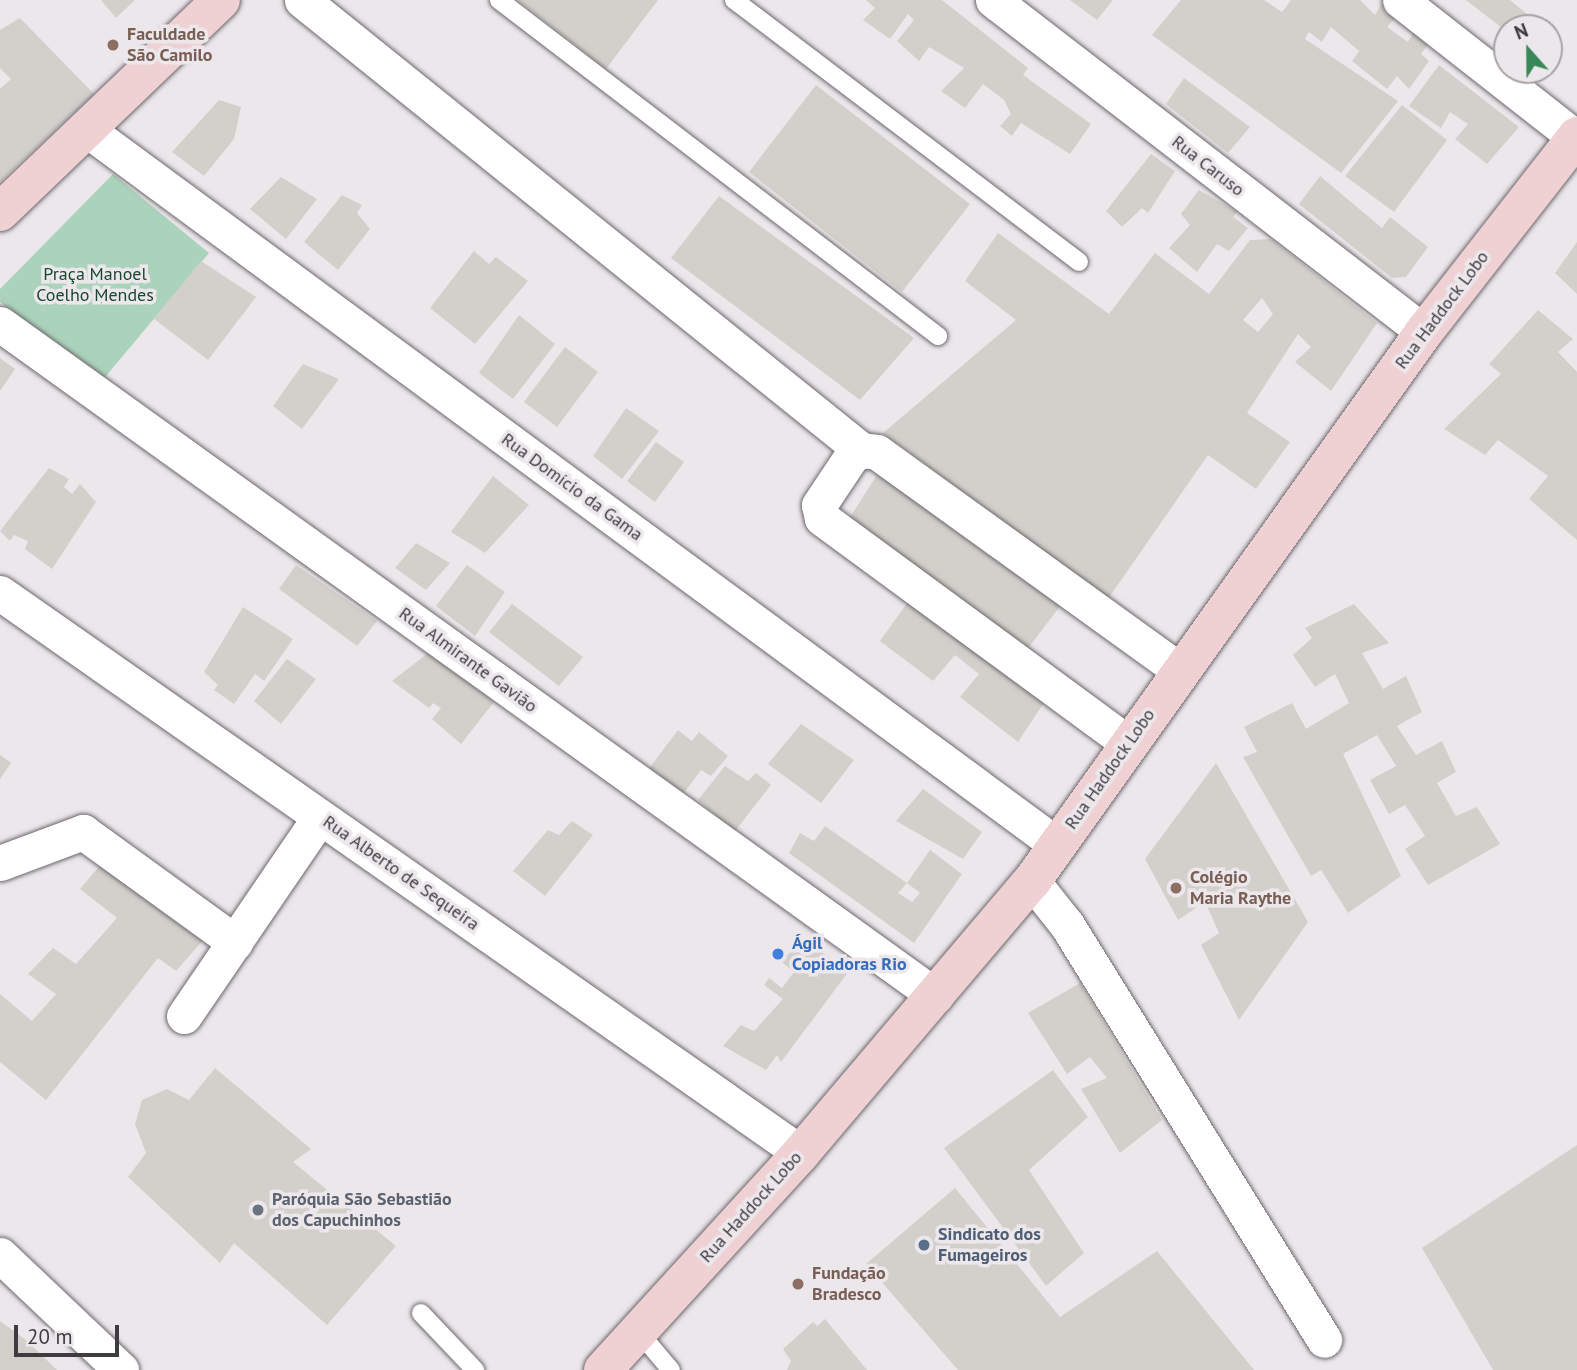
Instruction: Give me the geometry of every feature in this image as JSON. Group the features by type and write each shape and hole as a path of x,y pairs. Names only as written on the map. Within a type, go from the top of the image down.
{"main road":[{"path":"0,212 221,0"},
{"name":"Rua Haddock Lobo","path":"603,1370 801,1153 1032,881 1179,670 1424,332 1576,137"}],"street":[{"path":"302,0 861,450 877,452 1179,670"},
{"name":"Rua Caruso","path":"993,0 1424,332"},
{"path":"1401,0 1576,137"},
{"name":"Rua Domício da Gama","path":"86,129 1057,845"},
{"name":"Rua Almirante Gavião","path":"0,324 936,996"},
{"path":"861,450 819,505 822,518 1128,743"},
{"name":"Rua Alberto de Sequeira","path":"0,593 801,1153"},
{"path":"184,1016 320,817"},
{"path":"0,863 83,832 235,942"},
{"path":"1032,881 1067,925 1324,1340"},
{"path":"0,1255 121,1370"}],"lane":[{"path":"499,0 938,337"},
{"path":"734,0 1079,262"},
{"path":"421,1313 475,1370"},
{"path":"639,1331 671,1370"}],"green space":[{"name":"Praça Manoel Coelho Mendes","path":"113,174 209,253 101,382 0,302 0,289"}],"building":[{"path":"101,0 135,0 116,18"},
{"path":"518,0 658,0 606,69"},
{"path":"866,0 942,0 1028,68 1023,75 1091,124 1070,154 1021,123 1012,136 1000,126 1011,114 1004,100 983,84 965,108 941,91 964,68 929,47 919,61 897,41 914,20 908,14 890,39 863,20 875,8"},
{"path":"1070,0 1113,0 1097,20"},
{"path":"1181,0 1264,0 1282,12 1291,0 1360,0 1375,15 1382,3 1397,16 1387,27 1408,42 1415,29 1432,39 1421,54 1429,61 1409,89 1397,76 1387,89 1352,61 1359,51 1331,27 1322,42 1309,32 1305,39 1398,101 1341,173 1152,35"},
{"path":"1466,0 1510,0 1527,14 1493,14 1493,21"},
{"path":"20,18 94,94 0,182 0,89 11,79 0,68 0,30"},
{"path":"1439,65 1519,127 1487,164 1455,139 1468,124 1450,112 1441,128 1409,106"},
{"path":"1184,78 1250,127 1228,153 1166,104"},
{"path":"816,85 970,204 902,292 749,172"},
{"path":"219,100 241,107 234,139 204,176 172,152"},
{"path":"1402,105 1447,140 1394,212 1345,176"},
{"path":"1151,154 1175,171 1148,213 1142,208 1122,227 1106,211"},
{"path":"1320,176 1382,228 1390,217 1428,247 1406,277 1392,278 1299,204"},
{"path":"281,177 317,199 286,239 250,209"},
{"path":"1199,190 1237,212 1233,217 1248,228 1229,251 1217,244 1197,272 1169,248 1190,225 1181,214"},
{"path":"342,195 362,205 357,213 370,229 338,270 304,242"},
{"path":"719,196 914,338 860,400 671,258"},
{"path":"998,233 1109,314 1155,253 1209,294 1250,240 1271,239 1377,323 1331,391 1295,362 1311,347 1298,334 1247,413 1290,442 1256,489 1208,455 1108,599 883,433 1016,320 965,281","holes":["1262,298 1273,314 1258,332 1243,320"]},
{"path":"1577,242 1577,294 1555,273"},
{"path":"474,251 489,264 496,257 528,281 475,344 430,308"},
{"path":"201,261 256,297 208,360 154,319"},
{"path":"1538,310 1573,339 1558,352 1577,372 1577,540 1529,499 1548,476 1498,440 1485,455 1444,429 1501,374 1489,364"},
{"path":"519,315 555,344 513,399 479,373"},
{"path":"565,347 598,372 557,427 524,402"},
{"path":"0,358 15,369 0,391"},
{"path":"303,364 339,379 302,429 273,406"},
{"path":"626,408 659,431 622,479 593,456"},
{"path":"656,442 684,462 655,502 627,481"},
{"path":"882,467 1064,601 1026,651 849,519"},
{"path":"49,468 69,479 64,487 72,494 80,484 96,502 52,569 25,549 28,541 14,535 10,541 0,531"},
{"path":"493,476 529,505 485,553 451,532"},
{"path":"416,543 450,563 426,590 395,568"},
{"path":"296,565 377,621 357,646 279,589"},
{"path":"467,565 505,592 475,636 436,606"},
{"path":"910,599 1047,698 1018,742 960,697 979,674 955,655 933,681 880,641"},
{"path":"512,604 583,657 559,686 489,632"},
{"path":"1354,604 1389,643 1362,653 1383,689 1406,676 1422,712 1397,726 1416,755 1442,741 1456,772 1437,783 1456,816 1477,807 1500,844 1428,885 1405,849 1425,836 1405,805 1389,814 1370,780 1396,766 1377,735 1343,754 1401,876 1348,913 1321,870 1311,876 1243,757 1257,752 1244,727 1292,703 1306,729 1349,703 1335,674 1315,687 1293,655 1312,638 1305,628"},
{"path":"243,607 293,639 264,681 255,674 234,704 214,690 218,685 204,672"},
{"path":"432,650 494,702 461,744 432,719 441,708 433,703 429,708 392,681"},
{"path":"287,659 316,679 281,724 254,701"},
{"path":"801,724 854,760 821,803 768,764"},
{"path":"678,730 692,741 699,732 728,756 711,776 701,770 678,801 645,774"},
{"path":"0,755 11,763 0,779"},
{"path":"1216,763 1308,922 1239,1020 1201,945 1219,933 1205,902 1178,920 1145,859"},
{"path":"725,766 748,781 756,773 771,785 735,831 698,800"},
{"path":"923,789 982,832 963,859 896,821"},
{"path":"572,821 593,835 545,896 513,871 548,830 559,835"},
{"path":"825,826 907,883 930,850 962,874 914,943 789,853 800,833 814,841","holes":["907,883 920,893 912,902 898,893"]},
{"path":"107,857 204,939 176,971 158,958 46,1100 0,1062 0,994 32,1021 56,994 28,974 53,948 76,964 117,918 80,889"},
{"path":"801,938 849,971 781,1062 777,1055 766,1070 723,1046 741,1025 754,1031 783,999 764,985 769,978 782,988 794,972 782,962"},
{"path":"1080,983 1162,1120 1120,1153 1081,1089 1107,1078 1090,1057 1067,1074 1028,1013"},
{"name":"Paróquia São Sebastião dos Capuchinhos","path":"215,1068 311,1149 293,1162 396,1246 327,1325 234,1243 220,1263 128,1177 146,1153 135,1124 142,1100 167,1089 189,1100"},
{"path":"1053,1070 1088,1117 1029,1170 1084,1253 1046,1286 944,1148"},
{"path":"1577,1145 1577,1370 1493,1370 1422,1248"},
{"path":"955,1188 1060,1317 1157,1251 1254,1370 958,1370 866,1264"},
{"path":"825,1319 867,1370 787,1370 791,1361 783,1349 813,1322 817,1326"},
{"path":"0,1321 26,1340 57,1370 0,1370"}],"place":[{"name":"Faculdade São Camilo","path":"113,45"},
{"name":"Colégio Maria Raythe","path":"1176,888"},
{"name":"Ágil Copiadoras Rio","path":"778,954"},
{"name":"Paróquia São Sebastião dos Capuchinhos","path":"258,1210"},
{"name":"Sindicato dos Fumageiros","path":"924,1245"},
{"name":"Fundação Bradesco","path":"798,1284"}]}
